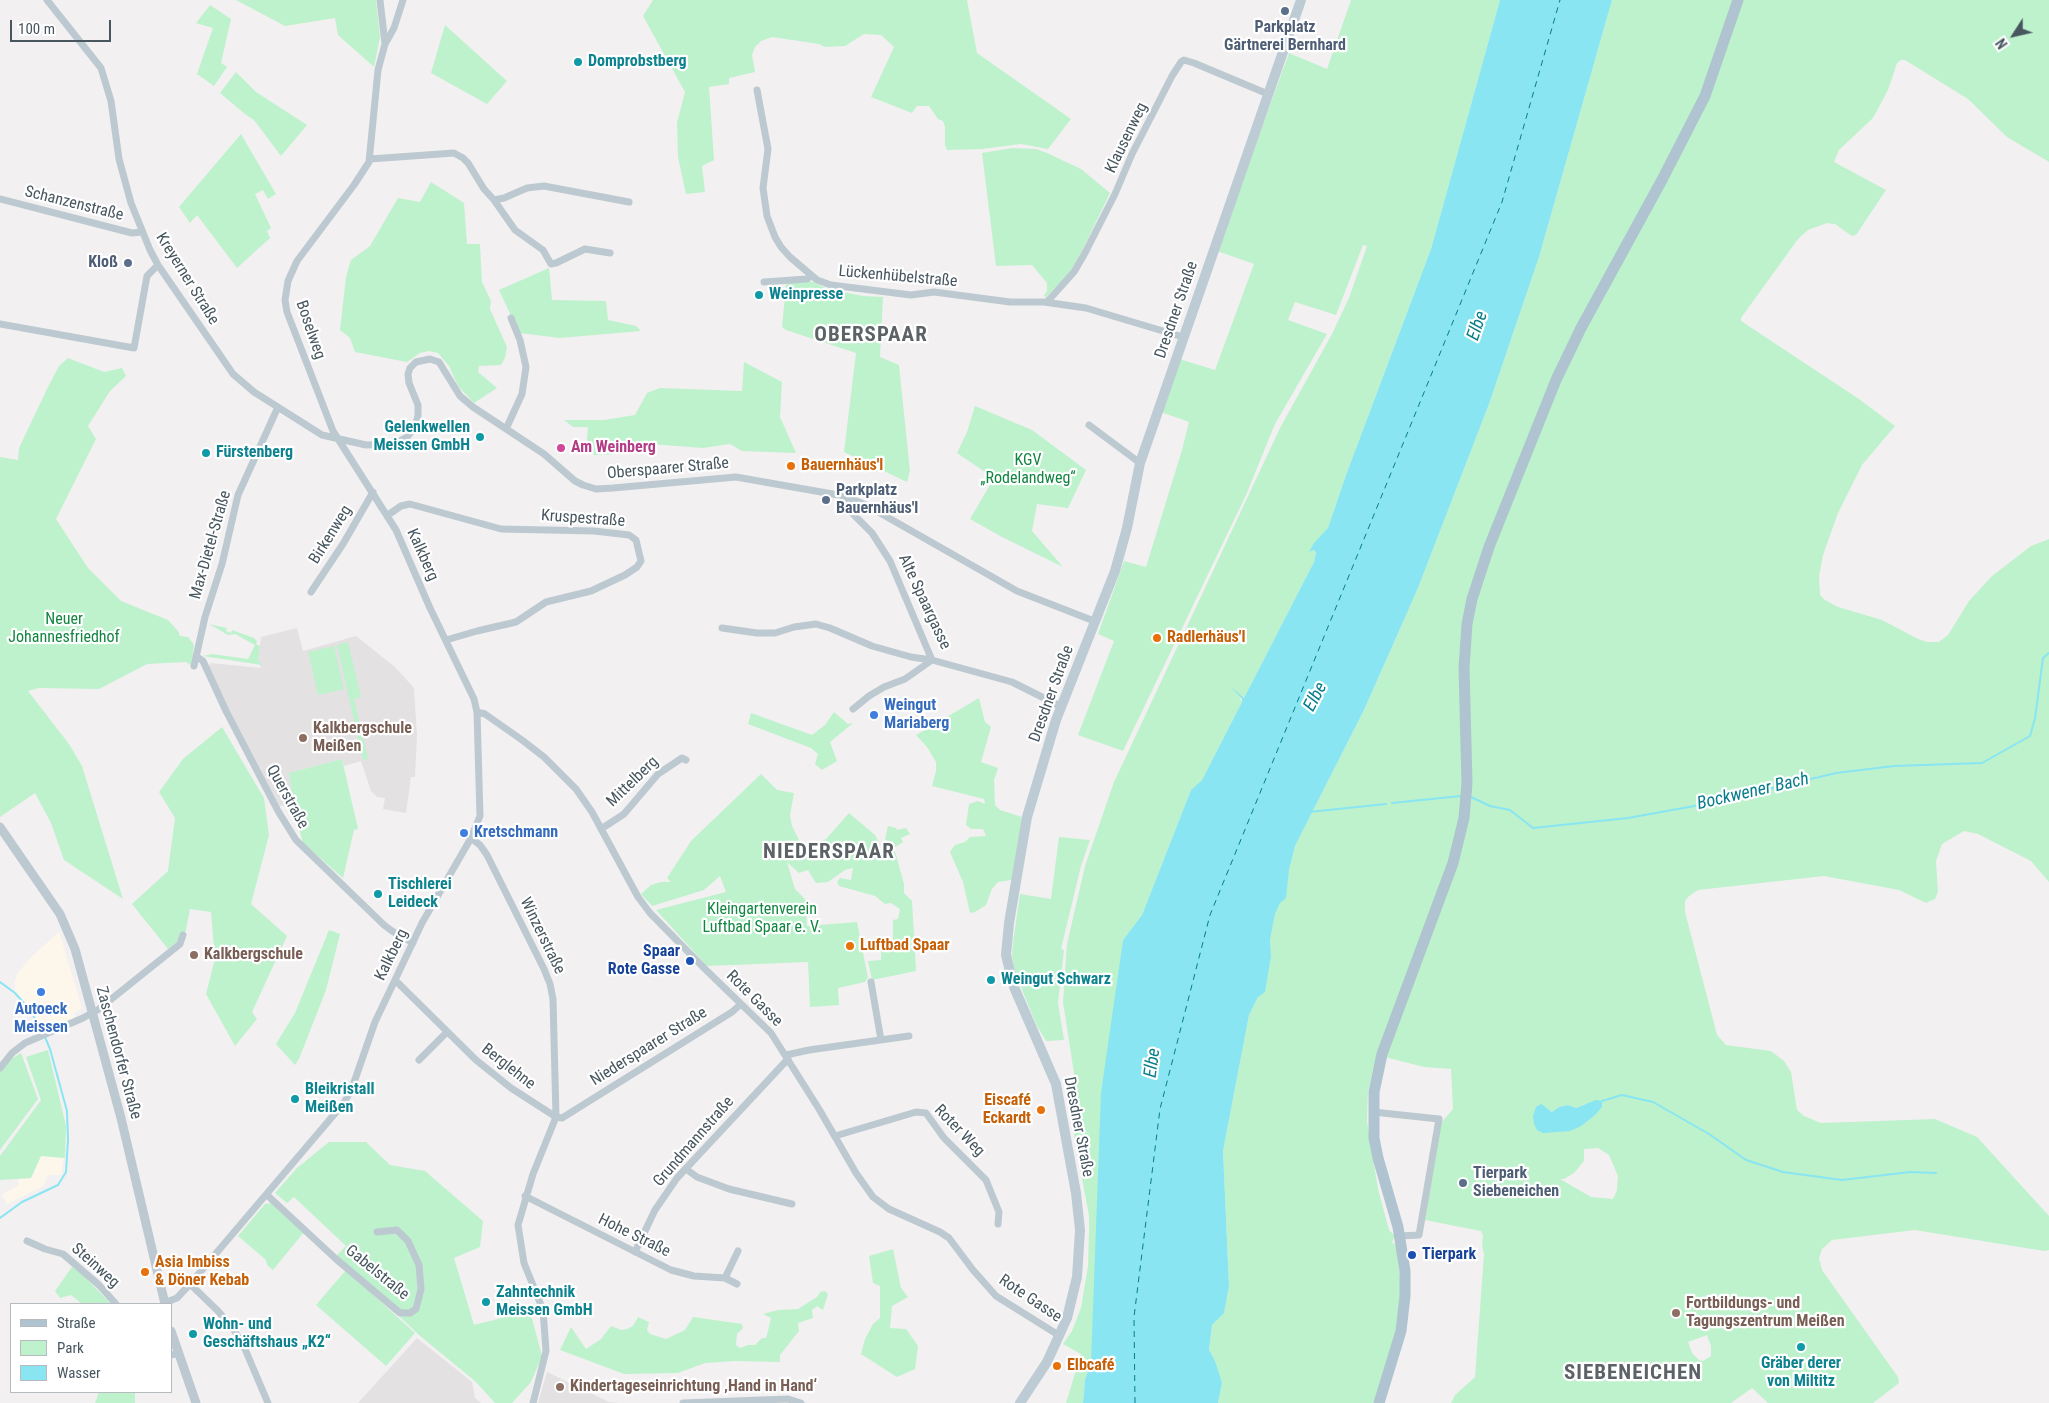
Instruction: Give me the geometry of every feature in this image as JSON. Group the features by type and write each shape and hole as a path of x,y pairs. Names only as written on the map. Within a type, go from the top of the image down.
{"main road":[{"name":"Dresdner Straße","path":"1020,1403 1036,1382 1060,1336 1067,1318 1077,1277 1080,1246 1079,1211 1056,1084 1014,987 1006,955 1009,923 1027,817 1052,731 1115,570 1127,528 1140,463 1301,0"},
{"path":"1379,1403 1397,1346 1404,1308 1405,1271 1400,1236 1374,1138 1374,1092 1382,1054 1453,863 1460,834 1466,796 1464,668 1467,624 1472,599 1489,548 1556,380 1581,328 1663,178 1705,96 1738,0"}],"street":[{"name":"Kreyerner Straße","path":"47,0 101,68 111,101 118,159 131,203 158,265 233,374 254,392 322,435 339,440"},
{"path":"380,0 385,44"},
{"name":"Boselweg","path":"339,440 333,431 287,312 285,295 290,274 297,260 354,186 370,159 378,70 385,44 394,28 403,0"},
{"name":"Klausenweg","path":"1044,302 1047,302 1074,272 1085,254 1115,194 1132,154 1181,62 1184,60 1194,63 1268,94"},
{"name":"Lückenhübelstraße","path":"757,90 768,149 763,182 766,216 781,247 810,276 831,285 911,294 934,292 1010,302 1044,302 1086,308 1183,337"},
{"path":"370,159 454,152 468,163 484,189 515,230 543,250 551,264 556,264 585,249 610,253"},
{"path":"494,200 504,198 527,188 544,186 629,202"},
{"name":"Schanzenstraße","path":"0,199 132,232 142,232"},
{"path":"0,324 134,348 147,276 158,265"},
{"path":"764,282 807,279 810,276"},
{"path":"506,429 522,394 526,366 520,340 511,318"},
{"name":"Oberspaarer Straße","path":"339,440 366,445 384,445 394,444 407,437 415,427 418,416 418,405 409,383 408,374 412,365 423,359 439,362 460,396 479,412 544,454 575,481 589,487 613,488 736,477 844,496 866,505 1017,591 1094,621"},
{"name":"Max-Dietel-Straße","path":"194,666 204,617 222,564 238,495 278,407"},
{"path":"1088,425 1140,463"},
{"name":"Kalkberg","path":"167,1303 174,1300 190,1284 343,1104 351,1091 375,1022 422,923 479,823 481,807 477,712 474,699 388,515 339,440"},
{"name":"Birkenweg","path":"311,592 344,544 373,492"},
{"name":"Alte Spaargasse","path":"844,496 844,505 872,533 890,561 932,660 1012,682 1062,707"},
{"name":"Kruspestraße","path":"388,515 402,506 415,505 501,529 594,531 629,535 636,540 640,558 637,567 591,591 541,605 521,620 446,640"},
{"path":"722,628 757,633 775,633 794,627 816,624 872,646 911,657 932,660"},
{"name":"Querstraße","path":"196,656 203,660 226,710 278,811 296,840 384,925 413,942"},
{"path":"853,709 869,696 884,687 905,679 932,660"},
{"name":"Rote Gasse","path":"477,712 485,714 522,740 568,779 585,800 638,897 650,912 771,1033 862,1182 880,1203 949,1238 973,1270 996,1296 1060,1336"},
{"name":"Mittelberg","path":"601,828 624,814 658,774 682,758 686,760"},
{"name":"Zaschendorfer Straße","path":"0,827 60,914 75,949 123,1127 165,1303"},
{"name":"Winzerstraße","path":"471,838 480,844 487,855 544,968 550,984 553,999 556,1117"},
{"path":"0,1068 12,1053 35,1039 92,1014 180,944 182,935"},
{"name":"Berglehne","path":"395,980 476,1060 511,1088 556,1117"},
{"path":"870,982 881,1040"},
{"name":"Niederspaarer Straße","path":"556,1117 562,1118 732,1012 741,1004"},
{"path":"420,1060 447,1032"},
{"path":"787,1057 809,1050 909,1036"},
{"name":"Grundmannstraße","path":"635,1252 664,1195 787,1057"},
{"path":"555,1103 571,1111"},
{"name":"Roter Weg","path":"835,1136 916,1112 926,1113 944,1138 986,1180 999,1212 998,1224"},
{"path":"1373,1112 1439,1119 1419,1235 1400,1236"},
{"path":"533,1403 546,1351 543,1310 524,1263 518,1225 525,1196 556,1117"},
{"path":"686,1169 697,1177 729,1189 792,1204"},
{"name":"Gabelstraße","path":"267,1195 336,1259 400,1313 410,1313 416,1309 421,1289 420,1265 408,1241 396,1230 377,1232"},
{"name":"Hohe Straße","path":"525,1196 635,1252 685,1274 725,1278 737,1284"},
{"name":"Steinweg","path":"27,1241 35,1246 63,1254 94,1281 115,1303"},
{"path":"725,1278 738,1251"},
{"path":"190,1284 218,1310 234,1330 245,1349 268,1403"},
{"path":"172,1337 175,1354 196,1403"},
{"path":"683,1403 788,1399 801,1403"}],"shaded area":[{"name":"Kalkbergschule Meißen","path":"297,628 303,651 356,636 395,667 414,688 417,736 415,777 411,777 406,813 383,809 385,798 377,797 371,791 361,761 344,766 342,759 289,773 293,805 279,806 231,717 209,668 210,663 261,668 258,660 261,637"},
{"path":"59,932 82,1008 75,1012 74,1018 42,1029 30,1010 15,993 15,982 17,974 31,957"},
{"path":"41,1156 64,1158 61,1175 47,1175 42,1187 7,1204 1,1195 19,1185 18,1179 31,1178"},
{"path":"417,1338 472,1382 475,1398 481,1403 358,1403"},
{"name":"Kindertageseinrichtung ‚Hand in Hand‘","path":"547,1372 609,1402 619,1403 538,1403"}],"green space":[{"path":"236,0 376,0 380,37 374,67 338,35 335,18 285,26"},
{"path":"653,0 967,0 977,53 1071,119 1048,149 1021,144 982,149 947,150 943,121 938,119 929,106 917,106 912,113 871,97 894,47 881,35 864,34 845,46 825,47 819,44 772,37 761,41 755,47 752,55 755,72 729,78 729,84 709,87 714,160 702,166 705,192 686,194 678,157 677,123 685,92 643,16"},
{"path":"1351,0 1500,0 1431,249 1328,528 1309,552 1314,550 1316,553 1314,562 1244,698 1238,694 1242,702 1202,780 1191,790 1142,915 1123,940 1118,979 1091,1362 1085,1380 1083,1403 1066,1403 1081,1354 1063,1344 1072,1331 1081,1308 1088,1266 1089,1216 1072,1124 1074,1073 1063,1002 1067,944 1085,866 1114,782 1280,428 1332,334 1349,298 1367,246 1363,245 1336,315 1295,302 1288,320 1327,334 1275,424 1246,495 1123,751 1078,735 1114,641 1098,634 1124,561 1146,567 1182,450 1189,422 1158,411 1176,358 1215,370 1254,264 1217,251 1289,53 1327,69"},
{"path":"1612,0 2049,0 2049,162 2007,137 1968,99 1905,60 1901,60 1897,63 1888,90 1873,118 1839,150 1834,162 1886,190 1856,235 1852,236 1835,224 1827,223 1808,230 1798,239 1741,318 1741,321 1859,399 1895,426 1862,465 1838,513 1823,555 1819,577 1820,595 1825,600 1838,607 1882,620 1918,639 1927,642 1939,642 1948,635 1969,601 1992,576 2031,546 2049,539 2049,882 2031,861 1978,834 1964,831 1942,844 1936,861 1938,892 1935,899 1926,903 1899,890 1824,876 1698,890 1685,901 1685,912 1717,1035 1726,1045 1771,1051 1784,1061 1791,1072 1797,1110 1804,1116 1821,1123 1935,1119 1977,1137 2049,1216 2049,1250 2044,1251 1915,1230 1832,1240 1822,1249 1819,1258 1822,1270 1898,1377 1899,1383 1873,1403 1768,1403 1752,1388 1731,1403 1451,1403 1455,1395 1475,1377 1484,1254 1482,1246 1483,1235 1481,1231 1425,1220 1440,1124 1453,1109 1451,1069 1424,1067 1385,1057 1373,1070 1368,1091 1367,1121 1378,1189 1389,1230 1395,1236 1392,1242 1397,1246 1401,1290 1396,1329 1375,1403 1218,1403 1222,1383 1209,1350 1212,1325 1224,1312 1229,1286 1223,1151 1249,1015 1258,997 1271,956 1270,940 1275,914 1295,846 1364,710 1418,588 1489,404 1539,257","holes":["1587,1103 1543,1133 1545,1107 1552,1112 1559,1107 1568,1105 1576,1108","1598,1148 1609,1155 1618,1176 1617,1190 1613,1199 1591,1197 1560,1179 1564,1179 1574,1173 1584,1161 1584,1149","1707,1335 1711,1346 1711,1356 1703,1361 1699,1360 1692,1353 1688,1342"]},
{"path":"210,5 231,19 221,63 227,67 214,86 197,74 213,28 196,23"},
{"path":"445,25 507,81 487,104 431,73"},
{"path":"236,72 256,92 307,125 281,156 254,120 220,93"},
{"path":"241,134 276,194 268,199 263,190 255,194 271,228 267,231 270,238 237,268 197,215 190,223 179,207"},
{"path":"1012,148 1036,149 1047,153 1081,169 1110,193 1069,274 1045,298 1047,283 1032,265 996,266 982,153"},
{"path":"431,182 464,203 467,244 480,244 482,282 491,301 490,309 507,347 505,358 501,365 479,366 478,372 497,388 474,403 458,386 449,366 438,353 429,351 420,353 407,362 355,352 350,338 340,330 346,277 351,260 370,246 398,198 420,202"},
{"path":"549,268 552,300 606,301 608,320 636,326 641,331 560,338 519,333 499,290"},
{"path":"789,281 810,281 831,290 863,296 883,297 880,357 899,365 910,471 907,482 844,452 856,353 786,330 782,327 786,285"},
{"name":"Neuer Johannesfriedhof","path":"68,358 104,372 122,368 126,376 110,391 88,426 96,439 56,519 88,568 121,601 168,620 180,636 188,637 194,645 191,665 186,662 147,664 99,689 39,688 28,691 69,744 82,766 123,899 64,860 51,823 35,793 0,817 0,457 18,460 19,448 48,387 59,366"},
{"path":"744,362 782,382 780,417 796,453 742,451 730,444 703,448 623,442 621,454 594,455 587,439 588,427 573,427 564,420 604,420 635,415 647,393 660,388 742,391"},
{"name":"KGV „Rodelandweg“","path":"975,406 1032,430 1086,470 1068,508 1037,504 1032,531 1063,567 970,519 994,478 957,453 967,432"},
{"path":"209,624 227,628 226,631 231,633 232,630 254,638 257,641 256,644 260,646 258,660 262,665 203,656 212,654 248,659 255,645 235,634 228,635"},
{"path":"348,642 361,697 354,699 368,759 363,760 337,645"},
{"path":"334,646 344,689 318,695 308,652"},
{"path":"979,698 985,722 991,727 981,762 998,768 994,780 995,805 1000,810 1022,817 1013,878 998,882 992,889 986,905 970,913 963,882 950,852 955,845 965,842 970,837 986,836 983,829 971,829 966,825 969,804 978,801 985,804 984,799 932,786 936,762 927,747 916,735"},
{"path":"834,712 848,724 853,723 830,742 837,761 822,770 815,764 818,754 811,748 748,724 751,713 812,735 825,725"},
{"path":"222,727 264,798 269,835 251,904 287,936 252,1012 257,1019 235,1046 206,994 215,959 211,912 190,909 185,935 168,949 132,904 168,871 175,818 159,792 183,759"},
{"path":"342,759 358,829 354,830 343,878 303,843 293,805 289,773"},
{"name":"Kleingartenverein Luftbad Spaar e. V.","path":"761,774 777,790 794,793 790,815 792,826 803,848 826,839 849,813 875,835 880,845 873,853 890,844 885,839 888,826 897,830 906,828 910,834 901,838 903,842 894,848 904,884 904,893 912,901 916,971 872,980 868,961 881,960 881,939 893,939 893,920 898,919 900,909 891,903 885,904 875,896 839,886 837,882 840,878 851,880 853,868 845,870 828,882 816,883 808,870 799,873 787,862 795,889 805,899 807,926 857,922 868,978 865,982 838,988 839,1005 810,1007 808,962 707,966 656,910 726,892 720,876 704,890 652,906 641,894 651,885 671,882 667,878 691,841"},
{"path":"1059,837 1090,840 1081,866 1061,949 1064,950 1058,1003 1064,1040 1046,1041 1036,1024 1016,975 1012,956 1020,894 1051,899"},
{"path":"329,930 340,934 326,990 295,1065 276,1044 295,1013"},
{"path":"48,1050 66,1126 65,1158 41,1156 31,1178 0,1180 0,1156 41,1100 26,1057"},
{"path":"21,1053 38,1099 0,1150 0,1072 11,1059"},
{"path":"329,1142 366,1142 390,1165 425,1171 483,1221 480,1247 454,1258 474,1325 530,1311 542,1356 531,1382 512,1403 495,1403 476,1382 419,1335 336,1256 346,1246 294,1197 287,1203 275,1193 297,1168"},
{"path":"273,1203 304,1232 273,1270 267,1265 266,1260 238,1236 265,1204"},
{"path":"893,1249 901,1288 908,1297 892,1306 890,1328 906,1329 918,1346 915,1369 897,1377 861,1354 865,1339 873,1324 880,1318 880,1286 873,1283 869,1256"},
{"path":"72,1267 83,1275 110,1303 81,1303 71,1295 60,1298 55,1291"},
{"path":"346,1270 415,1333 386,1366 316,1305"},
{"path":"825,1291 828,1294 823,1310 817,1306 812,1310 813,1318 798,1323 799,1331 780,1355 780,1362 735,1361 705,1363 678,1373 624,1374 560,1350 571,1327 586,1349 601,1339 611,1326 622,1330 627,1329 633,1326 638,1317 649,1322 647,1330 650,1334 666,1339 685,1330 693,1317 742,1324 743,1328 737,1334 736,1345 740,1348 755,1345 762,1338 766,1338 768,1331 771,1318 763,1314 778,1310 798,1309 817,1297 820,1292"},
{"path":"99,1393 135,1393 135,1403 95,1403"}],"water":[{"name":"Elbe","path":"1500,0 1612,0 1539,257 1489,404 1418,588 1364,710 1295,846 1289,870 1286,898 1280,903 1275,914 1270,940 1271,956 1265,992 1258,997 1249,1015 1223,1151 1229,1286 1224,1313 1212,1325 1209,1350 1215,1361 1222,1383 1218,1403 1083,1403 1085,1380 1091,1362 1101,1093 1123,940 1142,915 1191,790 1202,780 1242,702 1242,699 1231,687 1244,698 1314,562 1316,553 1314,550 1309,552 1314,543 1328,528 1431,249"},
{"path":"1596,1100 1602,1101 1602,1107 1581,1126 1570,1131 1543,1133 1537,1130 1534,1124 1533,1116 1536,1107 1541,1104 1552,1112 1559,1107 1568,1105 1576,1108"}],"waterway":[{"name":"Bockwener Bach","path":"1471,797 1490,806 1510,810 1533,828 1628,818 1711,803 1836,773 1894,766 1982,763 2030,736 2035,718 2043,658 2049,653"},
{"name":"Bockwener Bach","path":"1392,803 1461,796"},
{"path":"1309,812 1386,804"},
{"path":"0,982 15,993 30,1010 43,1032"},
{"path":"0,1218 22,1202 58,1185 66,1172 67,1111 45,1037"},
{"path":"1602,1101 1622,1095 1653,1102 1709,1134 1746,1160 1783,1172 1842,1180 1910,1172 1936,1173"}],"ferry route":[{"path":"1135,1403 1134,1317 1160,1109 1210,915 1502,202 1560,0"}],"place":[{"name":"Parkplatz Gärtnerei Bernhard","path":"1285,11"},
{"name":"Domprobstberg","path":"578,62"},
{"name":"Kloß","path":"128,263"},
{"name":"Weinpresse","path":"759,295"},
{"name":"Gelenkwellen Meissen GmbH","path":"480,437"},
{"name":"Am Weinberg","path":"561,448"},
{"name":"Fürstenberg","path":"206,453"},
{"name":"Bauernhäus'l","path":"791,466"},
{"name":"Parkplatz Bauernhäus'l","path":"826,500"},
{"name":"Radlerhäus'l","path":"1157,638"},
{"name":"Weingut Mariaberg","path":"874,715"},
{"name":"Kalkbergschule Meißen","path":"303,738"},
{"name":"Kretschmann","path":"464,833"},
{"name":"Tischlerei Leideck","path":"378,894"},
{"name":"Luftbad Spaar","path":"850,946"},
{"name":"Kalkbergschule","path":"194,955"},
{"name":"Spaar Rote Gasse","path":"690,961"},
{"name":"Weingut Schwarz","path":"991,980"},
{"name":"Autoeck Meissen","path":"41,992"},
{"name":"Bleikristall Meißen","path":"295,1099"},
{"name":"Eiscafé Eckardt","path":"1041,1110"},
{"name":"Tierpark Siebeneichen","path":"1463,1183"},
{"name":"Tierpark","path":"1412,1255"},
{"name":"Asia Imbiss & Döner Kebab","path":"145,1272"},
{"name":"Zahntechnik Meissen GmbH","path":"486,1302"},
{"name":"Fortbildungs- und Tagungszentrum Meißen","path":"1676,1313"},
{"name":"Wohn- und Geschäftshaus „K2“","path":"193,1334"},
{"name":"Gräber derer von Miltitz","path":"1801,1347"},
{"name":"Elbcafé","path":"1057,1366"},
{"name":"Kindertageseinrichtung ‚Hand in Hand‘","path":"560,1387"}],"district":[{"name":"OBERSPAAR","path":"871,336"},
{"name":"NIEDERSPAAR","path":"829,853"},
{"name":"SIEBENEICHEN","path":"1633,1374"}]}
